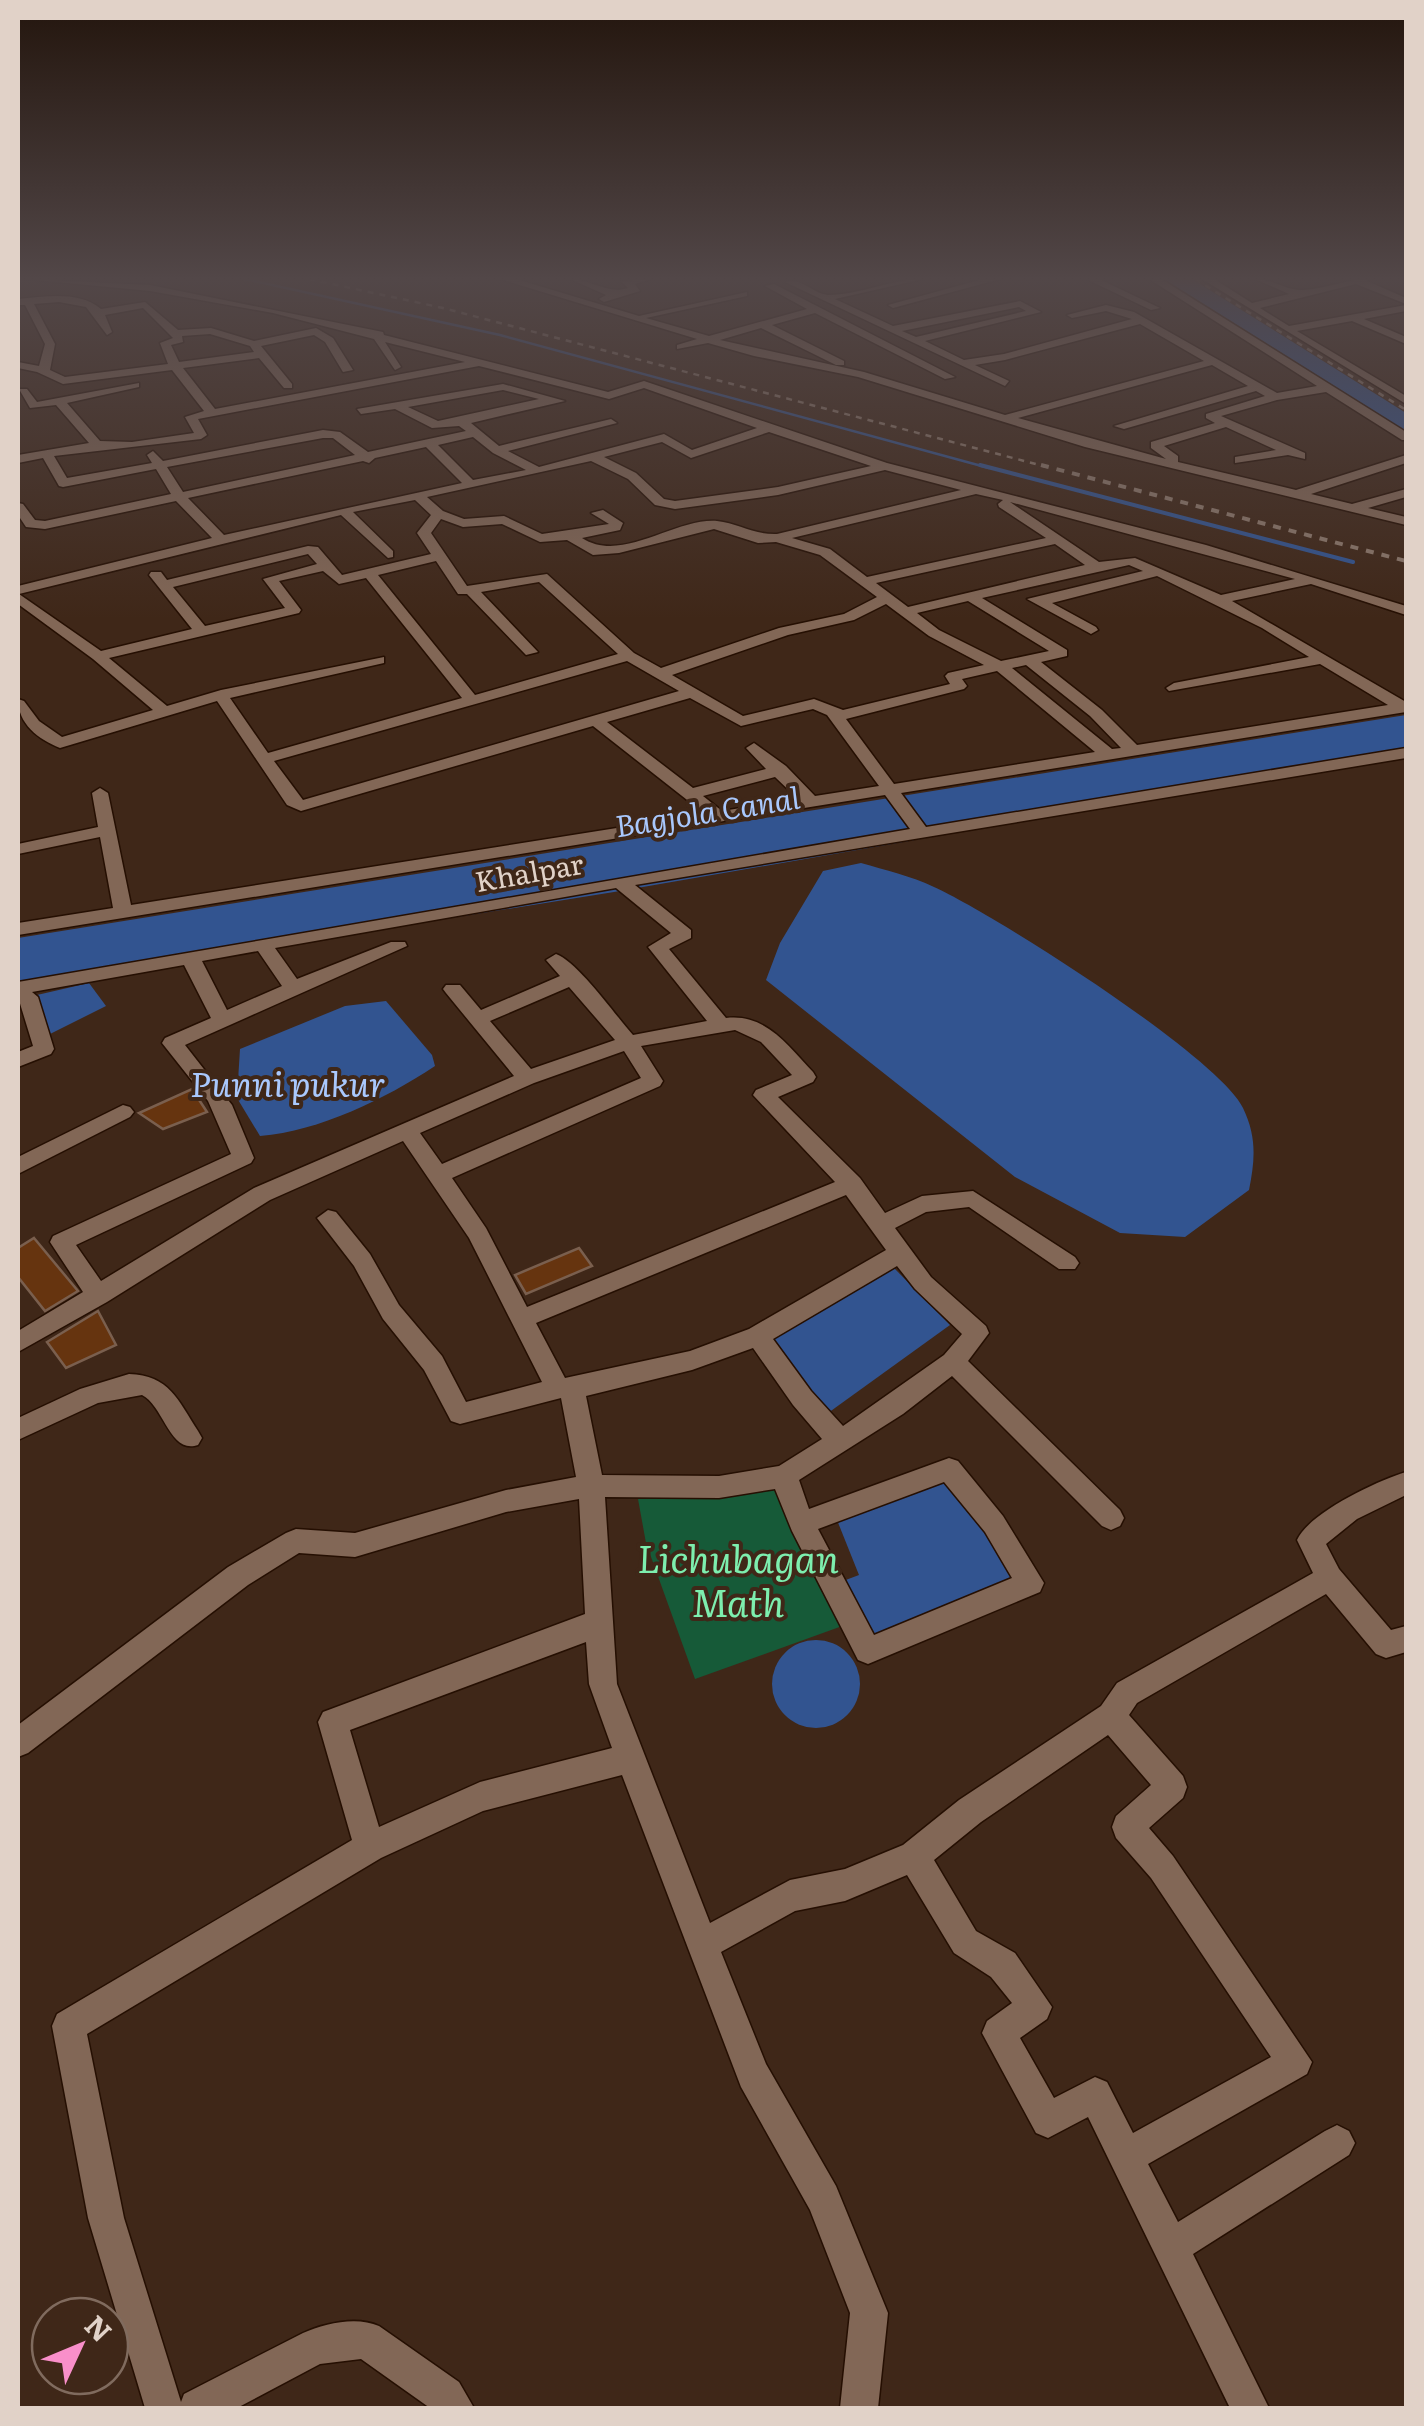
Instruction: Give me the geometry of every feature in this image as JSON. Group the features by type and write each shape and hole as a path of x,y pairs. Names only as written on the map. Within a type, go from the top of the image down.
{"street":[{"path":"24,392 34,406"},
{"path":"18,410 101,392"},
{"path":"195,392 212,413"},
{"path":"18,459 97,444 146,444 202,435 191,417 305,392"},
{"path":"347,392 362,411"},
{"path":"362,411 432,392"},
{"path":"362,411 474,392"},
{"path":"396,406 436,425 555,400 524,392"},
{"path":"595,392 609,396 620,392"},
{"path":"667,392 886,466 992,496 1174,539 1406,611"},
{"path":"917,392 1002,419 1406,521"},
{"path":"1002,419 1103,392"},
{"path":"1120,426 1240,392"},
{"path":"1264,392 1274,397"},
{"path":"1239,460 1295,453 1210,416 1302,392"},
{"path":"1334,392 1406,437"},
{"path":"291,393 303,411"},
{"path":"59,401 97,444"},
{"path":"1362,408 1406,402"},
{"path":"462,422 497,450 538,471"},
{"path":"497,450 611,422"},
{"path":"1166,461 1175,459 1155,445 1159,442 1226,423"},
{"path":"18,594 222,540 468,482 538,471 664,438 691,454 769,428"},
{"path":"19,513 31,524 45,524 368,459 475,433"},
{"path":"47,454 64,483 324,434 336,435 368,459"},
{"path":"146,444 179,496 222,540"},
{"path":"432,445 468,482"},
{"path":"593,457 632,476 660,502 675,505 778,491 886,466"},
{"path":"1298,494 1406,458"},
{"path":"570,536 586,548 602,551 715,525 758,539 777,538 975,490"},
{"path":"1352,508 1406,493"},
{"path":"416,494 438,514 463,523 504,520 540,538 615,527 616,523 598,513"},
{"path":"992,496 1096,566"},
{"path":"345,512 388,554"},
{"path":"438,514 424,533 463,591 542,577 629,656 741,721 814,704 835,715 922,834"},
{"path":"777,538 825,552 934,633 1002,668 1107,754"},
{"path":"866,582 1057,540"},
{"path":"163,584 308,550 313,550 339,580 440,556"},
{"path":"145,560 202,631"},
{"path":"908,611 1010,584 1130,561 1223,600 1405,707"},
{"path":"98,656 294,610 270,579 326,566"},
{"path":"1039,602 1159,570"},
{"path":"370,574 473,702"},
{"path":"1223,600 1311,580"},
{"path":"1010,584 1091,630"},
{"path":"470,590 531,652"},
{"path":"18,594 162,711"},
{"path":"835,715 959,686 954,676 1062,654 968,595"},
{"path":"660,674 784,631 848,617 888,597"},
{"path":"264,759 629,656"},
{"path":"1174,688 1320,659"},
{"path":"18,707 60,743 162,711 379,660"},
{"path":"1030,661 1133,750"},
{"path":"220,696 293,802 301,806 690,693"},
{"path":"18,929 1405,707"},
{"path":"597,722 718,816"},
{"path":"754,748 811,802"},
{"name":"Khalpar","path":"23,993 620,883 1406,753"},
{"path":"1355,760 1406,765"},
{"path":"690,794 780,770"},
{"path":"100,793 123,913"},
{"path":"18,848 105,831"},
{"path":"620,883 684,934 657,947 721,1025"},
{"path":"99,1296 62,1242 243,1158 237,1127 224,1104 172,1043 259,1006 292,986 398,946"},
{"path":"264,947 292,986"},
{"path":"191,960 222,1019"},
{"path":"436,1176 653,1081 628,1042 556,960"},
{"path":"477,1019 573,978"},
{"path":"453,988 527,1078"},
{"path":"18,1060 44,1050 23,993"},
{"path":"18,1343 262,1194 527,1078 628,1042 738,1021 754,1025 806,1076 763,1095 814,1141 852,1184 923,1283 977,1334 953,1362 841,1442 784,1476 719,1487 591,1486 506,1501 355,1545 296,1541 238,1576 18,1743"},
{"path":"18,1166 123,1112"},
{"path":"407,1130 478,1234 564,1388 591,1486 603,1684 753,2075 823,2199 869,2313 859,2408"},
{"path":"524,1318 852,1184"},
{"path":"882,1225 922,1204 973,1199 1067,1264"},
{"path":"328,1218 362,1260 391,1312 433,1363 460,1414 692,1360 758,1336 900,1253"},
{"path":"758,1336 802,1398 841,1442"},
{"path":"953,1362 1111,1518"},
{"path":"18,1430 99,1392 133,1382 158,1392 189,1438"},
{"path":"784,1476 801,1523 868,1651 1030,1584 994,1524 949,1469 801,1523"},
{"path":"1406,1483 1328,1523 1310,1540 1329,1578 1386,1645 1406,1639"},
{"path":"702,1945 790,1896 845,1886 914,1856 970,1811 1111,1716 1127,1692 1329,1578"},
{"path":"370,1847 333,1722 581,1631 598,1620"},
{"path":"1111,1716 1172,1786 1128,1826 1162,1867 1296,2062 1126,2157"},
{"path":"164,2408 106,2218 68,2026 370,1847 480,1797 630,1758"},
{"path":"914,1856 964,1942 1004,1965 1034,2007 999,2033 1048,2120 1095,2094 1250,2408"},
{"path":"1170,2248 1337,2143"},
{"path":"198,2408 316,2346 366,2339 445,2396 455,2408"}],"green space":[{"name":"Lichubagan Math","path":"781,1483 845,1625 695,1679 646,1543 638,1499 722,1494"}],"water":[{"path":"1344,392 1373,392 1406,413 1406,431"},
{"path":"1406,715 1406,755 614,892 18,987 18,938"},
{"path":"861,863 925,883 1003,925 1101,988 1192,1055 1225,1085 1248,1119 1254,1149 1249,1190 1185,1237 1120,1233 1015,1177 766,980 780,943 823,871"},
{"path":"89,983 106,1006 46,1036 37,995"},
{"name":"Punni pukur","path":"386,1001 432,1055 435,1066 351,1112 306,1128 260,1136 237,1098 240,1049 345,1006"},
{"path":"894,1268 950,1325 828,1413 769,1338"},
{"path":"945,1479 989,1525 1019,1579 869,1646 843,1581 859,1575 837,1520"},
{"path":"807,1640 825,1640 841,1647 853,1659 860,1684 853,1709 841,1721 825,1728 807,1728 791,1721 779,1709 772,1693 772,1675 779,1659 791,1647"}],"building":[{"path":"192,1089 207,1112 163,1129 139,1113"},
{"path":"34,1238 78,1291 45,1311 18,1277 18,1248"},
{"path":"579,1248 592,1266 526,1294 515,1275"},
{"path":"98,1311 116,1345 66,1368 47,1342"}],"waterway":[{"path":"710,392 989,468"},
{"path":"980,465 1353,562"}],"railway":[{"path":"763,392 1051,468"},
{"path":"1377,392 1406,410"},
{"path":"1041,465 1406,561"}],"water label":[{"name":"Bagjola Canal","path":"707,810"}]}
